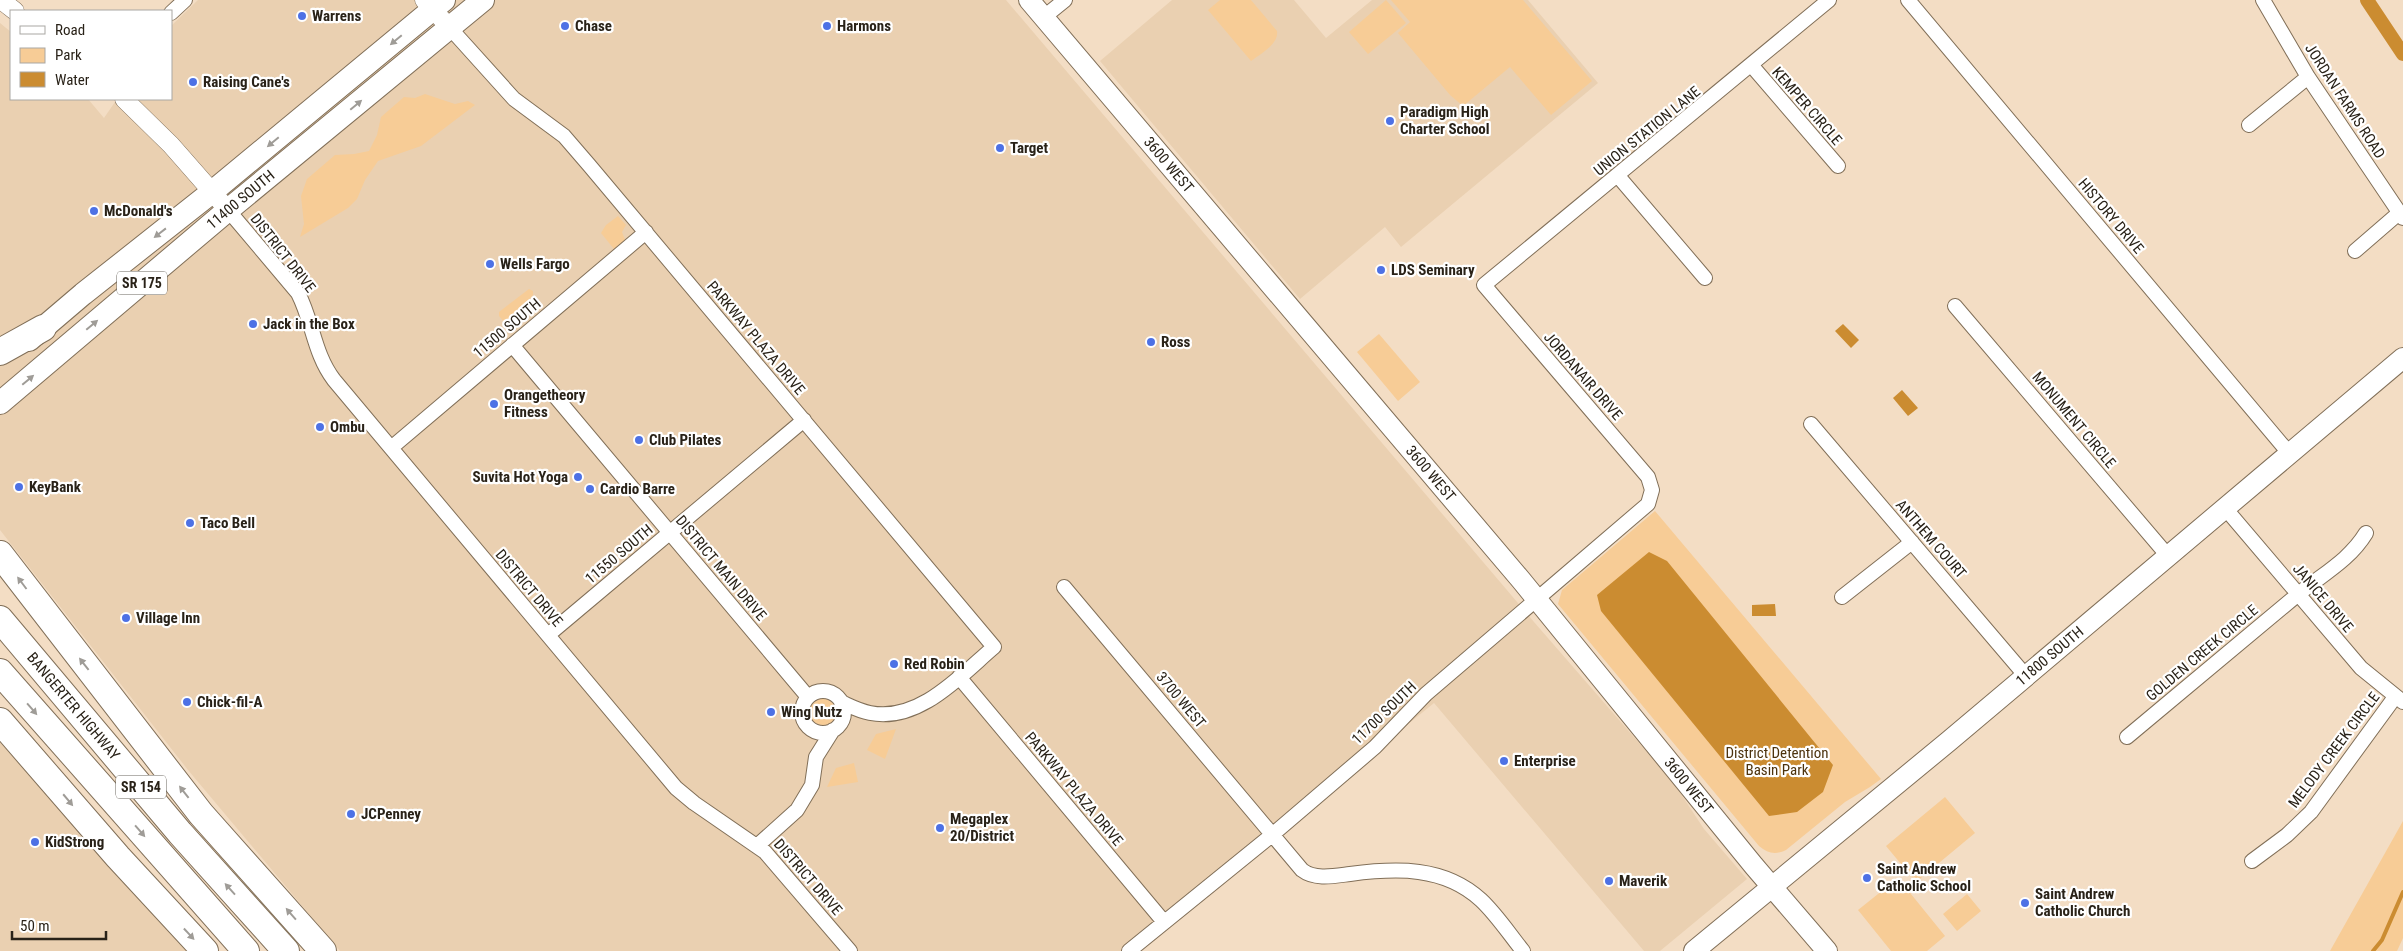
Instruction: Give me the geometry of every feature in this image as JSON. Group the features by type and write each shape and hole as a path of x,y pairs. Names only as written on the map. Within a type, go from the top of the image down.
{"highway":[{"path":"0,352 43,328"},
{"path":"0,554 201,814 323,951"},
{"name":"BANGERTER HIGHWAY","path":"0,619 180,833 286,951"},
{"name":"BANGERTER HIGHWAY","path":"0,672 246,951"},
{"path":"0,721 118,857 205,951"}],"main road":[{"name":"11400 SOUTH","path":"0,403 228,210 483,0"},
{"name":"3600 WEST","path":"1029,0 1537,599 1771,886 1827,951"},
{"name":"11400 SOUTH","path":"0,364 83,294 212,192 434,3"},
{"name":"11800 SOUTH","path":"1694,951 1948,742 2025,675 2403,358"}],"street":[{"path":"0,0 14,10"},
{"path":"172,12 185,0"},
{"path":"1044,17 1064,0"},
{"name":"UNION STATION LANE","path":"1484,285 1752,66 1829,0"},
{"name":"HISTORY DRIVE","path":"1908,0 2289,453"},
{"name":"JORDAN FARMS ROAD","path":"2263,0 2308,77 2401,215"},
{"path":"434,3 450,28"},
{"name":"PARKWAY PLAZA DRIVE","path":"450,28 514,99 564,136 994,647 930,699 915,707 901,712 871,714 836,728"},
{"name":"KEMPER CIRCLE","path":"1752,66 1838,166"},
{"path":"2248,125 2308,77"},
{"path":"125,100 160,134 228,210"},
{"path":"1618,176 1705,278"},
{"name":"DISTRICT DRIVE","path":"228,210 298,293 305,307 316,350 326,370 390,448 676,788 694,803 758,845 850,951"},
{"path":"2355,251 2401,215"},
{"name":"11500 SOUTH","path":"390,448 646,232"},
{"name":"JORDANAIR DRIVE","path":"1484,285 1648,477 1652,490"},
{"name":"MONUMENT CIRCLE","path":"1955,306 2168,556"},
{"name":"DISTRICT MAIN DRIVE","path":"512,345 808,697"},
{"name":"11550 SOUTH","path":"548,635 804,420"},
{"name":"ANTHEM COURT","path":"1811,424 2025,675"},
{"name":"11700 SOUTH","path":"1129,951 1272,835 1375,746 1426,694 1648,504 1652,490"},
{"name":"JANICE DRIVE","path":"2225,508 2361,668 2399,699"},
{"name":"GOLDEN CREEK CIRCLE","path":"2127,737 2298,594 2346,558 2358,547 2366,533"},
{"path":"1842,597 1912,542"},
{"name":"3700 WEST","path":"1064,588 1302,870 1310,876 1411,870 1430,873 1468,890 1482,901 1523,951"},
{"name":"PARKWAY PLAZA DRIVE","path":"958,677 1164,922"},
{"path":"758,845 797,810 812,785 816,757 810,729 803,719 802,707 808,697 820,691 826,691 837,697 841,702 843,714 836,728 816,757"},
{"name":"MELODY CREEK CIRCLE","path":"2252,861 2287,835 2311,812 2399,699"},
{"name":"PARKWAY PLAZA DRIVE","path":"841,702 871,714"},
{"path":"810,729 821,733 836,728"}],"shaded area":[{"path":"198,0 1006,0 1534,622 1673,782 1704,829 1747,879 1660,951 1644,951 1434,703 1130,951 340,951 188,770 0,530 0,23 10,31 10,100 89,100 104,118 116,100 172,100 172,25"},
{"name":"Paradigm High Charter School","path":"1172,0 1294,0 1326,38 1372,0 1528,0 1598,83 1401,247 1385,227 1300,299 1100,61"},
{"path":"0,742 181,945 187,951 0,951"}],"green space":[{"path":"1220,0 1251,0 1277,31 1277,36 1272,44 1251,61 1208,10"},
{"path":"1386,0 1406,23 1368,54 1349,32"},
{"path":"1391,0 1523,0 1592,81 1551,115 1510,67 1463,106 1450,95 1398,33 1410,22"},
{"path":"425,94 455,104 468,101 475,105 421,146 378,161 365,180 357,199 348,208 300,237 304,224 301,196 307,179 335,155 369,151 377,135 381,117 404,97 415,98"},
{"path":"618,216 626,225 622,232 625,240 614,249 601,233 606,225"},
{"path":"529,289 533,291 533,295 520,308 515,319 505,323 499,316 499,312"},
{"path":"1379,334 1420,382 1398,401 1357,352"},
{"name":"District Detention Basin Park","path":"1655,511 1881,779 1845,802 1782,852 1769,852 1759,846 1558,604 1562,590"},
{"path":"823,699 832,703 836,712 832,721 823,725 814,721 810,712 814,703"},
{"path":"896,729 885,759 867,750 876,734"},
{"path":"854,763 858,782 827,787 836,768"},
{"path":"1945,797 1975,833 1916,882 1886,846"},
{"path":"2403,821 2403,938 2397,951 2330,951"},
{"path":"1898,878 1945,936 1927,951 1891,951 1858,910"},
{"path":"1967,894 1981,911 1957,931 1943,914"}],"water":[{"path":"1843,324 1859,340 1851,348 1835,331"},
{"path":"1902,390 1918,408 1908,416 1893,398"},
{"path":"1649,552 1667,561 1833,765 1823,792 1797,812 1769,816 1601,611 1597,595"},
{"path":"1775,604 1776,616 1752,616 1752,605"}],"waterway":[{"path":"2367,0 2403,54"},
{"path":"2373,951 2382,940 2403,892"}],"place":[{"name":"Warrens","path":"302,16"},
{"name":"Chase","path":"565,26"},
{"name":"Harmons","path":"827,26"},
{"name":"Raising Cane's","path":"193,82"},
{"name":"Paradigm High Charter School","path":"1390,121"},
{"name":"Target","path":"1000,148"},
{"name":"McDonald's","path":"94,211"},
{"name":"Wells Fargo","path":"490,264"},
{"name":"LDS Seminary","path":"1381,270"},
{"name":"Jack in the Box","path":"253,324"},
{"name":"Ross","path":"1151,342"},
{"name":"Orangetheory Fitness","path":"494,404"},
{"name":"Ombu","path":"320,427"},
{"name":"Club Pilates","path":"639,440"},
{"name":"Suvita Hot Yoga","path":"578,477"},
{"name":"KeyBank","path":"19,487"},
{"name":"Cardio Barre","path":"590,489"},
{"name":"Taco Bell","path":"190,523"},
{"name":"Village Inn","path":"126,618"},
{"name":"Red Robin","path":"894,664"},
{"name":"Chick-fil-A","path":"187,702"},
{"name":"Wing Nutz","path":"771,712"},
{"name":"Enterprise","path":"1504,761"},
{"name":"JCPenney","path":"351,814"},
{"name":"Megaplex 20/District","path":"940,828"},
{"name":"KidStrong","path":"35,842"},
{"name":"Saint Andrew Catholic School","path":"1867,878"},
{"name":"Maverik","path":"1609,881"},
{"name":"Saint Andrew Catholic Church","path":"2025,903"}]}
